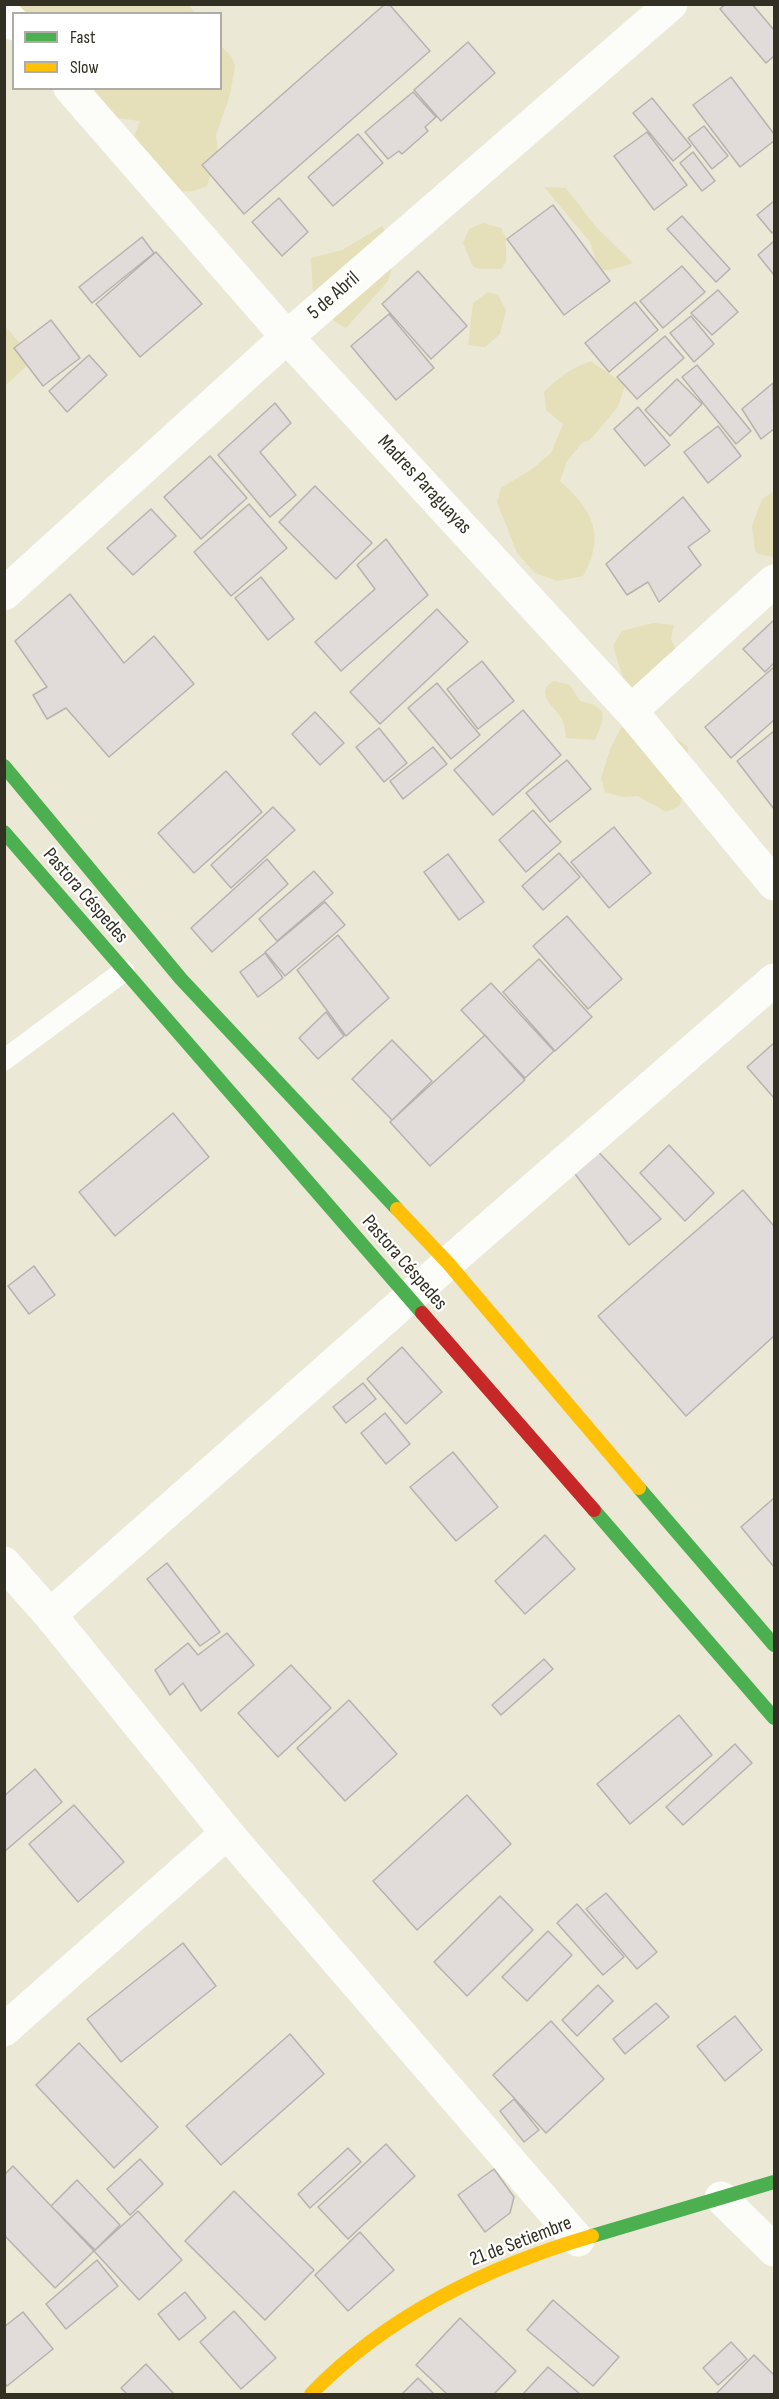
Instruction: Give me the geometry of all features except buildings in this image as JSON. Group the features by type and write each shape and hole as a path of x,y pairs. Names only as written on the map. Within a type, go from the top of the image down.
{"main road":[{"name":"Pastora Céspedes","path":"4,766 181,979 448,1263 750,1626 774,1645"},
{"name":"Pastora Céspedes","path":"4,832 409,1299 724,1650 774,1718"},
{"name":"21 de Setiembre","path":"311,2394 332,2373 412,2312 513,2262 578,2240 774,2182"}],"street":[{"name":"5 de Abril","path":"4,594 287,337 670,4"},
{"name":"Madres Paraguayas","path":"72,90 287,337 631,711 774,884"},
{"path":"631,711 774,581"},
{"path":"50,1615 448,1263 774,980"},
{"path":"4,1563 50,1615 227,1833 578,2240"},
{"path":"4,2030 227,1833"},
{"path":"721,2198 774,2250"}],"lane":[{"path":"4,1060 124,970"}],"shaded area":[{"path":"188,4 194,12 13,12 8,5"},
{"path":"222,47 231,56 235,66 230,95 216,135 218,155 207,186 194,191 170,192 133,139 140,121 117,118 82,90 222,90"},
{"path":"544,187 566,188 596,227 633,263 610,270 599,270 590,242"},
{"path":"483,223 501,228 506,238 506,262 501,269 473,267 463,243 469,229"},
{"path":"382,226 397,251 388,281 346,328 314,309 311,258 342,250"},
{"path":"488,292 498,295 506,310 500,334 485,347 468,345 473,303"},
{"path":"4,325 34,359 5,386 4,386"},
{"path":"591,361 625,385 618,407 590,440 582,443 567,461 560,481 581,502 588,513 595,536 590,562 583,576 558,581 535,573 517,553 497,502 501,488 532,469 551,453 563,424 546,410 544,392 566,374"},
{"path":"774,491 774,557 758,554 755,551 752,526 762,499"},
{"path":"653,623 674,625 671,639 679,657 627,691 613,646 622,631"},
{"path":"554,681 570,685 580,701 590,703 601,710 603,719 595,740 566,738 562,719 545,694 548,685"},
{"path":"634,723 669,733 688,747 686,788 679,806 666,812 638,796 623,797 605,792 601,778 611,747 621,728"}],"traffic: fast":[{"path":"4,766 181,979 397,1209"},
{"path":"4,832 422,1313"},
{"path":"639,1488 774,1645"},
{"path":"594,1510 774,1718"},
{"path":"592,2236 774,2182"}],"traffic: slow":[{"path":"397,1209 448,1263 639,1488"},
{"path":"311,2394 340,2366 372,2341 441,2297 515,2262 592,2236"}],"traffic: jam":[{"path":"422,1313 594,1510"}]}
